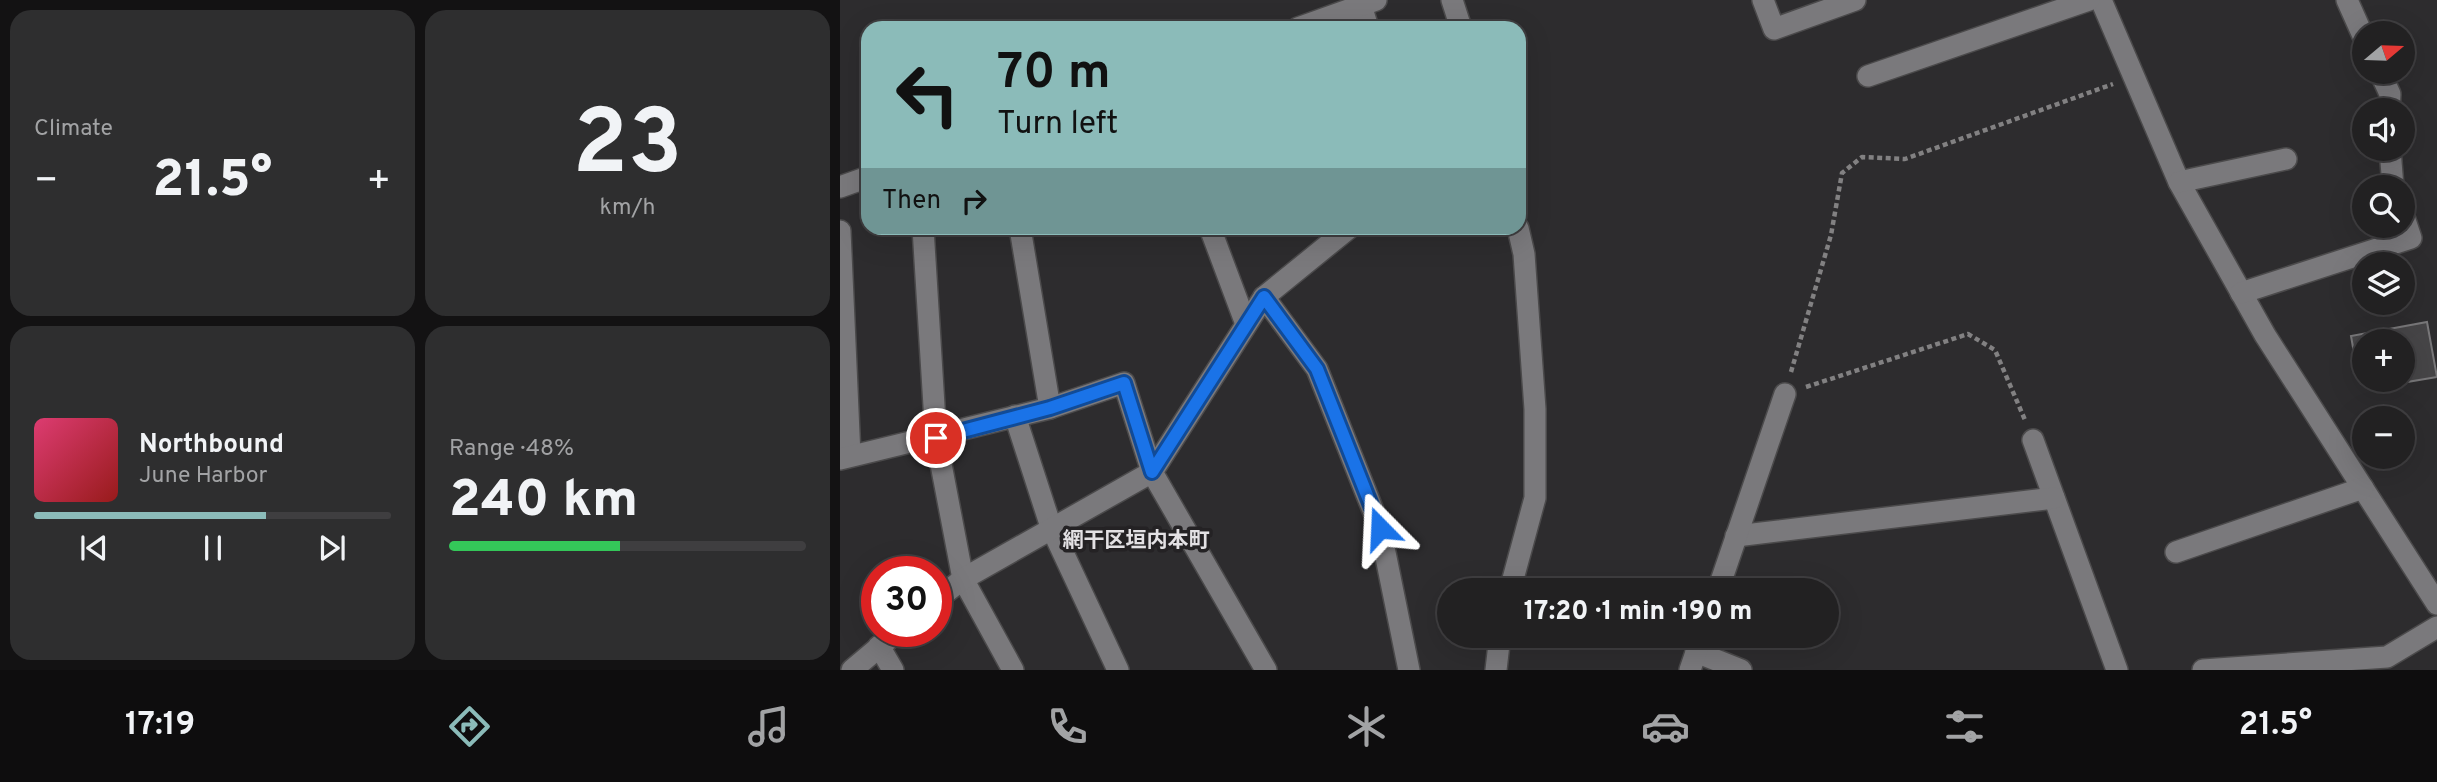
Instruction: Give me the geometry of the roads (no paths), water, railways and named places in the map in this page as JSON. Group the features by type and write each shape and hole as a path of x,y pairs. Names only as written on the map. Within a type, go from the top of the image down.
{"street":[{"path":"1452,0 1459,21"},
{"path":"1763,0 1774,29 1855,0"},
{"path":"1868,76 2089,0"},
{"path":"2101,0 2179,182 2265,335 2437,604"},
{"path":"2347,0 2356,21"},
{"path":"1314,21 1354,4 1364,21"},
{"path":"2179,182 2286,159"},
{"path":"840,187 861,180"},
{"path":"840,231 845,458 936,438 1050,408 1124,383 1152,472 1266,670"},
{"path":"923,235 936,438 963,579 1013,670"},
{"path":"1021,235 1050,408"},
{"path":"1213,235 1246,324"},
{"path":"952,588 1051,527 1152,472 1264,297 1340,235"},
{"path":"1513,578 1535,498 1535,409 1524,254 1520,235"},
{"path":"2241,293 2412,238"},
{"path":"1264,297 1317,369 1375,516 1409,670"},
{"path":"1722,578 1785,394"},
{"path":"1015,416 1051,527 1118,670"},
{"path":"2033,440 2117,670"},
{"path":"2176,552 2363,488"},
{"path":"1736,536 2054,498"},
{"path":"2203,670 2386,657 2437,627"},
{"path":"852,670 878,647"},
{"path":"880,647 894,670"},
{"path":"1496,670 1499,648"},
{"path":"1696,652 1741,670"}],"district":[{"name":"網干区垣内本町","path":"1136,540"}]}
